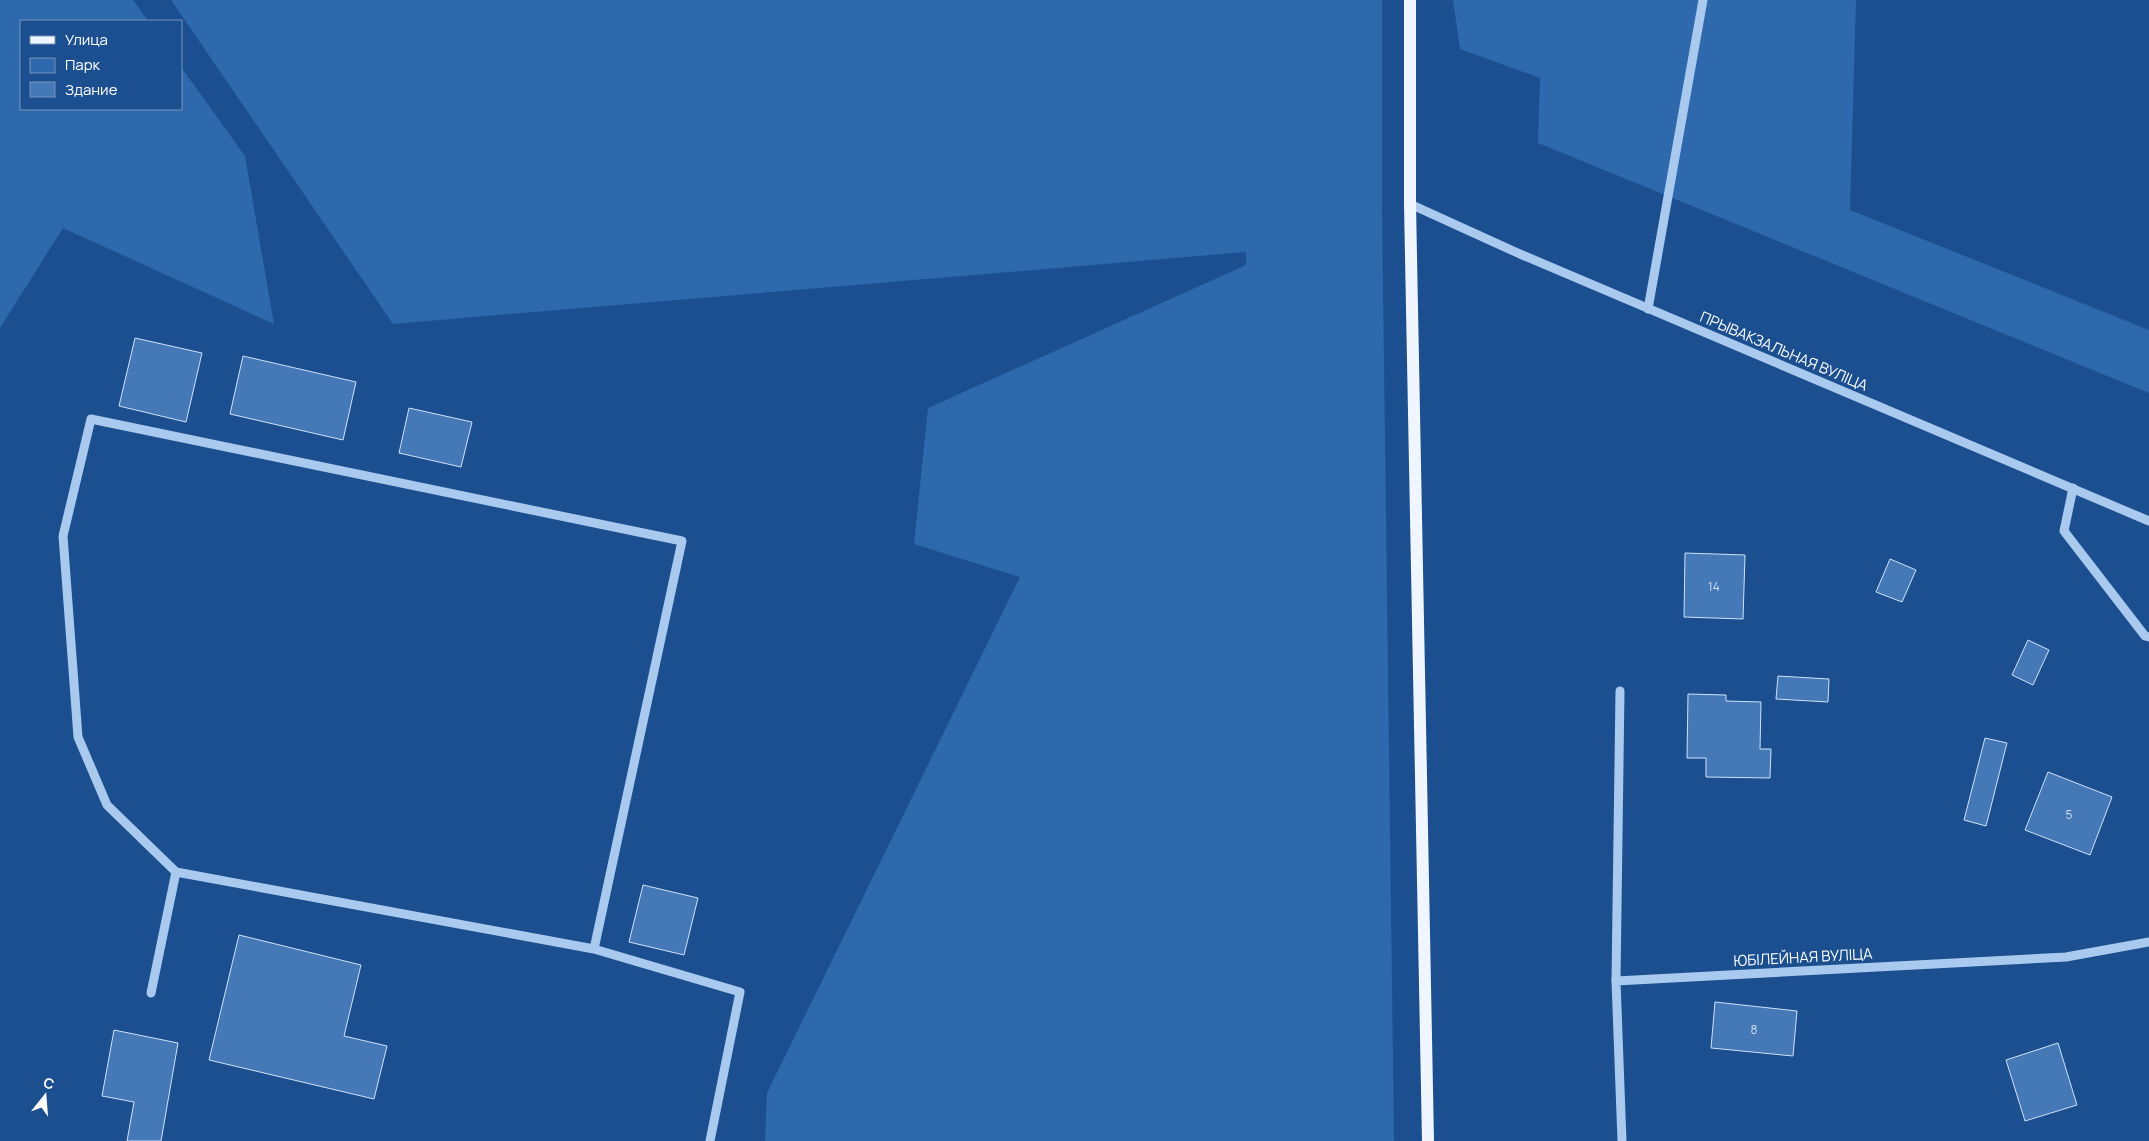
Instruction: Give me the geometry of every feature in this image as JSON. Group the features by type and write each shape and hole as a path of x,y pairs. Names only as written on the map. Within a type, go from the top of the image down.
{"main road":[{"path":"1410,0 1410,204 1428,1141"}],"street":[{"path":"1648,309 1703,0"},
{"name":"ПРЫВАКЗАЛЬНАЯ ВУЛІЦА","path":"1410,204 1648,309 2149,521"},
{"path":"594,949 682,541 91,419 63,536 78,737 108,805 176,872 594,949 740,992 710,1141"},
{"path":"2073,488 2064,531 2146,636 2149,637"},
{"path":"1620,690 1616,981 1622,1141"},
{"path":"151,993 176,872"},
{"name":"ЮБІЛЕЙНАЯ ВУЛІЦА","path":"1616,981 2066,957 2149,942"}],"green space":[{"path":"0,0 133,0 147,20 20,20 20,110 182,110 182,68 245,156 274,324 63,228 0,328"},
{"path":"171,0 1382,0 1382,207 1394,1141 765,1141 767,1093 1020,577 914,544 928,408 1246,265 1246,252 393,324"},
{"path":"1453,0 1856,0 1850,210 2149,330 2149,393 1538,143 1540,78 1460,49"}],"building":[{"path":"135,338 202,353 186,422 119,406"},
{"path":"243,356 356,382 343,440 230,414"},
{"path":"409,408 472,422 461,467 399,453"},
{"path":"1685,553 1745,555 1743,619 1684,617"},
{"path":"1890,559 1916,570 1902,602 1876,592"},
{"path":"2028,640 2049,650 2033,685 2012,675"},
{"path":"1778,676 1829,679 1828,702 1776,699"},
{"path":"1688,694 1726,695 1726,701 1761,702 1760,749 1771,749 1770,778 1706,777 1706,758 1687,758"},
{"path":"1985,738 2007,743 1986,826 1964,820"},
{"path":"2048,772 2112,797 2090,855 2025,830"},
{"path":"643,885 698,898 684,955 629,942"},
{"path":"239,935 361,965 344,1036 387,1046 374,1099 209,1060"},
{"path":"1715,1002 1797,1011 1793,1056 1711,1048"},
{"path":"114,1030 178,1043 161,1141 127,1141 134,1102 102,1096"},
{"path":"2058,1043 2077,1105 2025,1121 2006,1060"}]}
